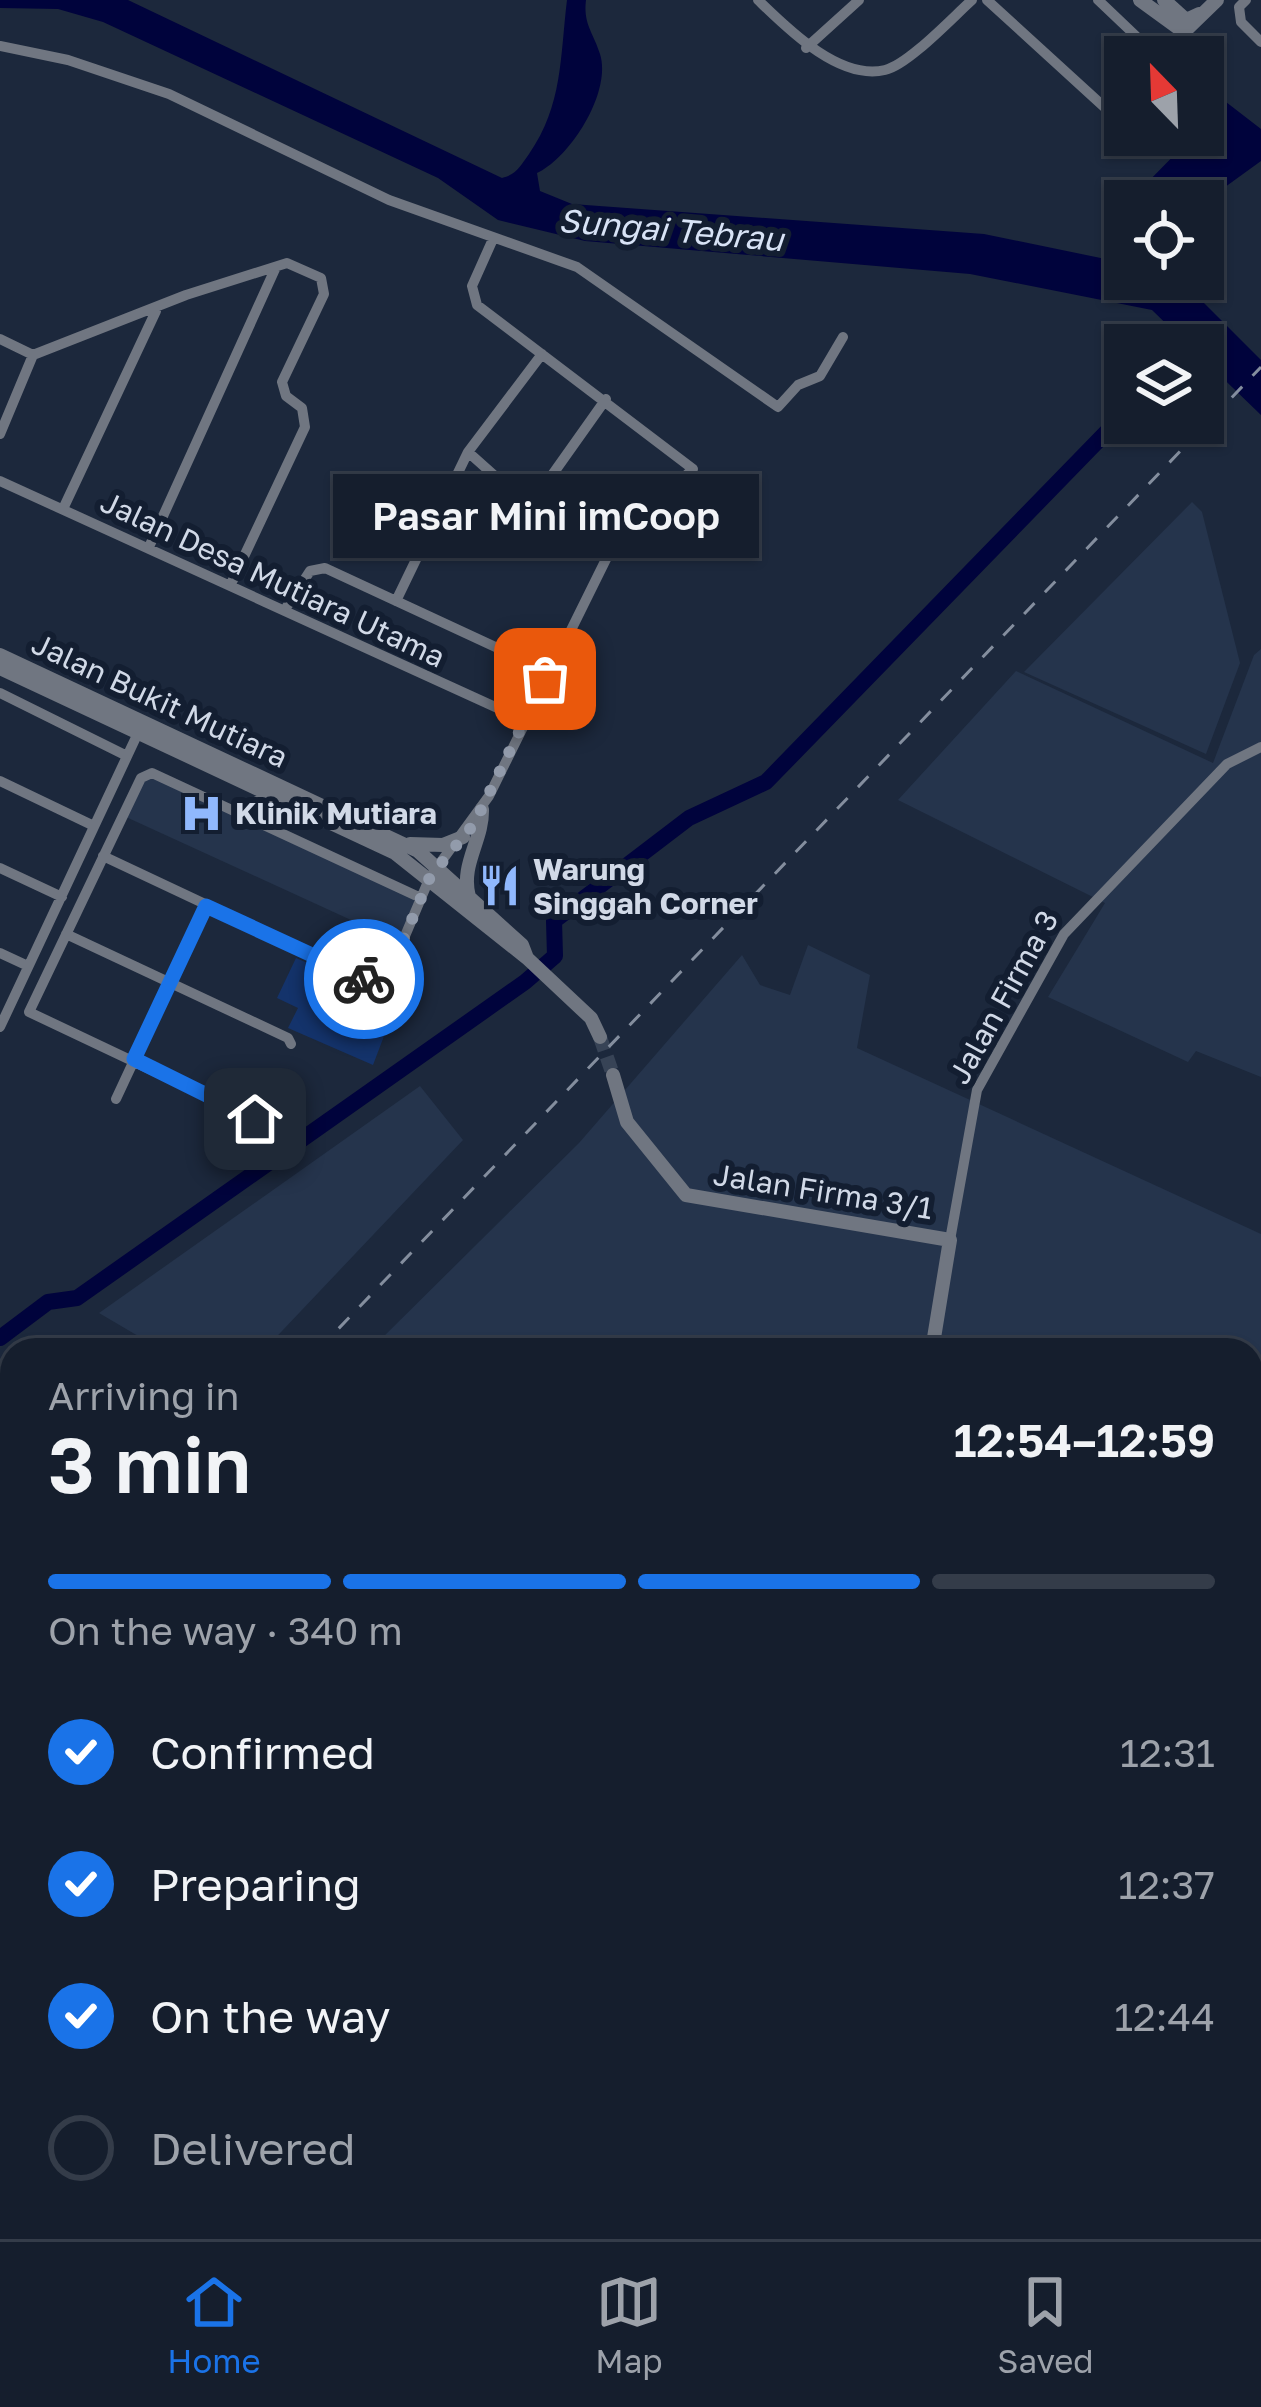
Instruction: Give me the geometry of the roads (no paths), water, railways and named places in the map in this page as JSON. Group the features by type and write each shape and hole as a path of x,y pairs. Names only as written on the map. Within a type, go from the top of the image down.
{"street":[{"path":"758,0 806,48 851,65 887,70 972,0"},
{"path":"806,48 859,0"},
{"path":"987,0 1104,107"},
{"path":"1098,0 1136,36"},
{"path":"1140,0 1180,32 1193,27 1212,4"},
{"path":"1164,0 1187,20 1212,4"},
{"path":"1246,0 1239,7 1240,22 1261,42"},
{"path":"0,46 68,60 169,94 389,200 577,267 775,406 782,406 801,384 820,376 843,337"},
{"path":"103,856 371,982 388,976 434,873 482,809 617,537 692,469 477,305 472,286 493,239"},
{"path":"0,339 34,355 287,263 326,286 282,382 286,395 302,408 305,427 231,584"},
{"path":"149,547 276,267"},
{"path":"63,508 156,311"},
{"path":"396,601 468,452 542,354"},
{"path":"0,434 34,355"},
{"path":"545,485 606,399"},
{"path":"468,452 524,502 617,537"},
{"name":"Jalan Desa Mutiara Utama","path":"0,481 526,721"},
{"path":"286,608 316,568 504,651 545,679"},
{"name":"Jalan Bukit Mutiara","path":"0,655 405,844 434,873"},
{"name":"Jalan Bukit Mutiara","path":"0,668 434,873 469,897 522,946 527,958"},
{"path":"0,693 127,756"},
{"path":"120,710 138,733"},
{"path":"138,733 168,732"},
{"path":"0,1027 138,733"},
{"name":"Jalan Firma 3","path":"934,1338 977,1090 1064,934 1227,764 1261,747"},
{"path":"255,1119 29,1012 146,773 249,811 421,898"},
{"path":"237,778 249,811"},
{"path":"0,782 94,826"},
{"path":"249,811 266,798 283,800"},
{"path":"469,897 465,871 482,825 482,809"},
{"path":"405,844 443,845 463,837"},
{"path":"0,868 62,897"},
{"path":"434,873 516,954 527,958 591,1018 600,1036"},
{"path":"116,1099 206,906"},
{"path":"66,934 288,1038 291,1044"},
{"path":"0,953 28,965"},
{"name":"Jalan Firma 3/1","path":"613,1075 627,1122 686,1195 950,1240"}],"water":[{"name":"Sungai Tebrau","path":"0,0 128,0 502,178 521,166 548,117 558,80 567,0 586,0 587,22 600,54 600,87 575,139 537,173 540,191 572,204 984,234 1104,259 1104,300 1201,300 1261,360 1261,415 1224,379 1224,324 1166,324 1152,310 970,274 585,241 498,220 438,178 103,22 58,9 0,8"},
{"path":"1224,104 1261,129 1261,161 1224,188 1224,180 1150,180 1173,156 1224,156"}],"waterway":[{"path":"0,1338 48,1302 77,1298 525,982 555,956 554,921 689,818 766,782 1104,435"}],"tunnel":[{"path":"600,1037 613,1075"}],"railway":[{"path":"330,1338 1261,367"}],"place":[{"name":"Pasar Mini imCoop","path":"545,679"},
{"name":"Klinik Mutiara","path":"201,813"},
{"name":"Warung Singgah Corner","path":"499,886"}]}
